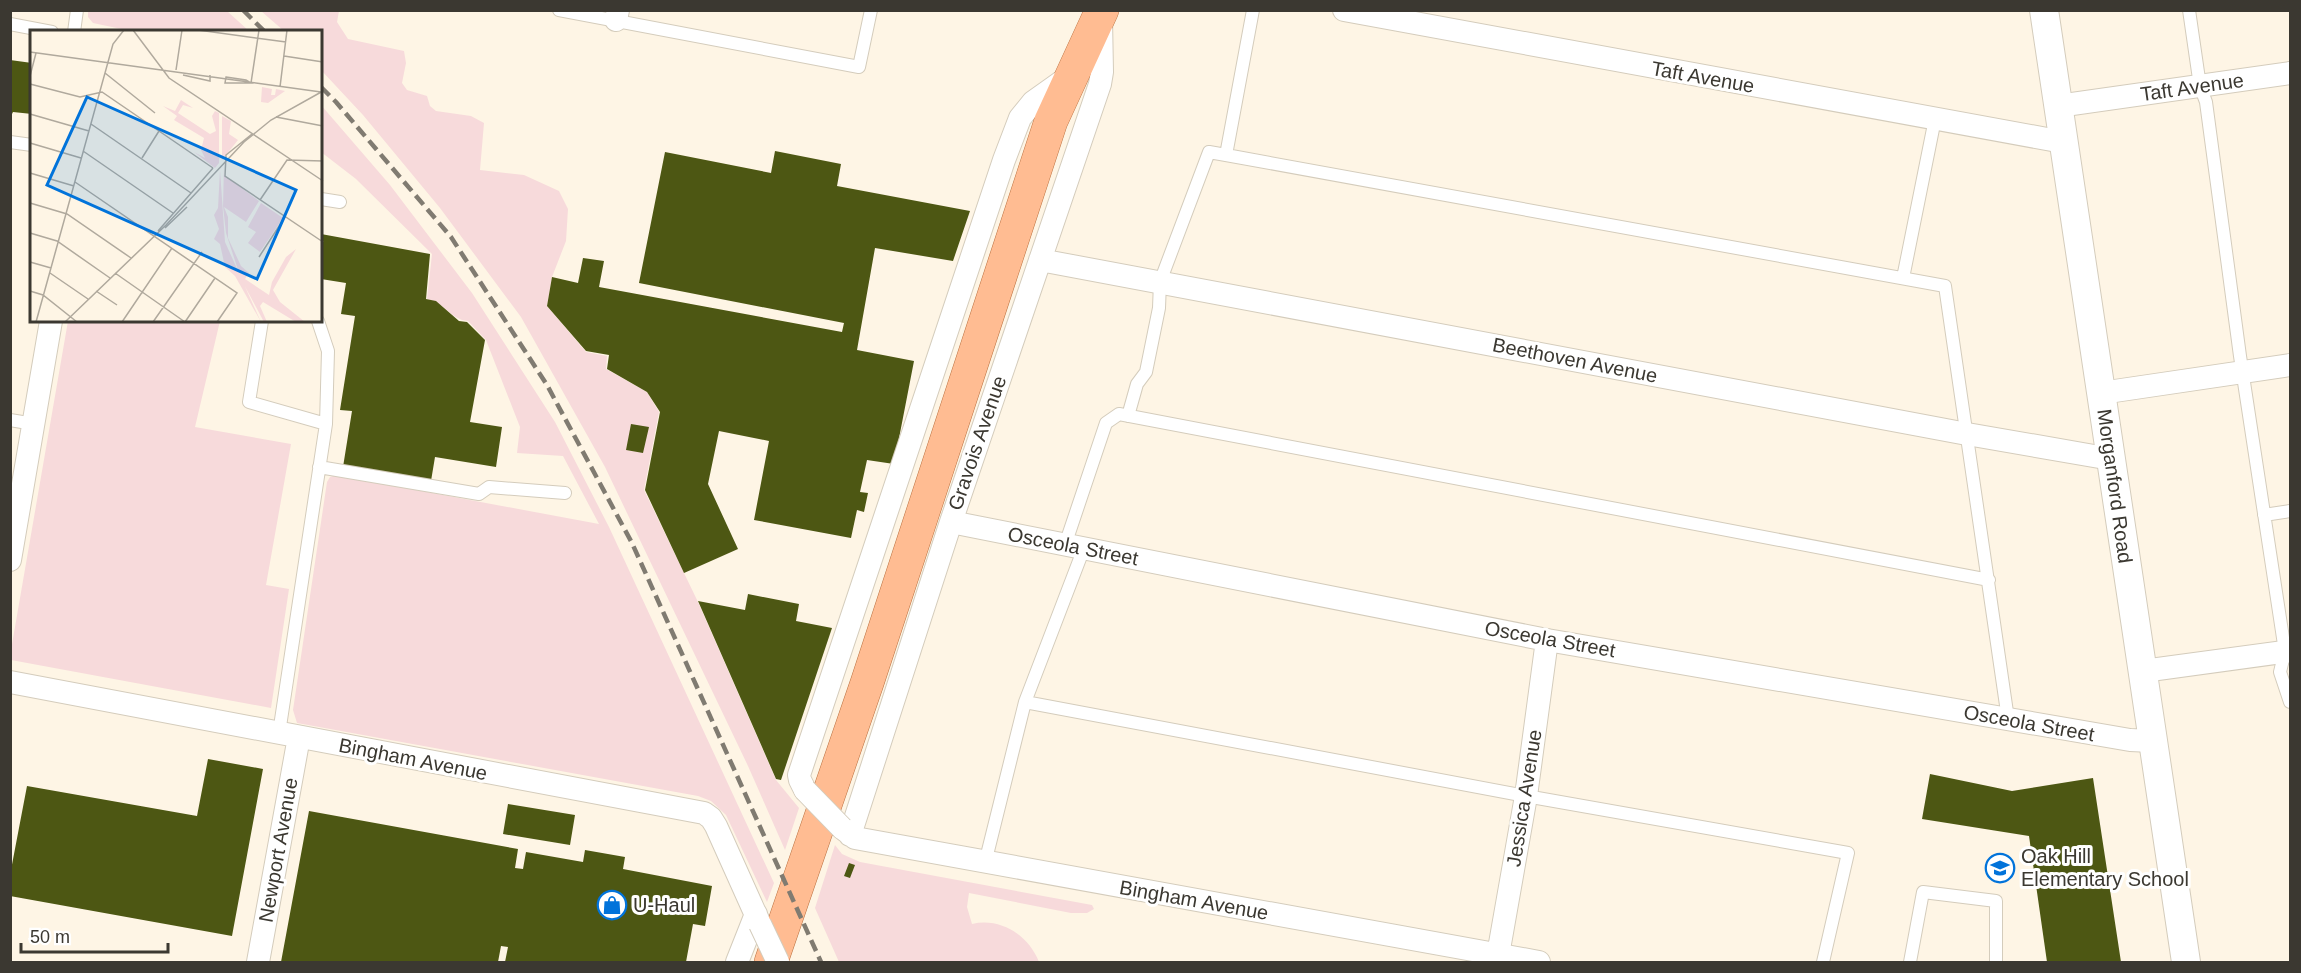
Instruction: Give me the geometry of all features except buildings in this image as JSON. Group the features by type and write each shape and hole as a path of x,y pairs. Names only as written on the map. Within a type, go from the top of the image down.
{"main road":[{"name":"Gravois Avenue","path":"771,963 867,683 1051,121 1102,11"}],"street":[{"name":"Taft Avenue","path":"1344,10 2063,142"},
{"name":"Morganford Road","path":"2044,10 2186,963"},
{"name":"Gravois Avenue","path":"1071,75 1033,102 1020,118 799,775 805,789 846,832 1100,84 1102,11"},
{"name":"Taft Avenue","path":"2058,106 2290,72"},
{"name":"Beethoven Avenue","path":"1040,260 2111,459"},
{"path":"10,560 51,322"},
{"path":"2101,393 2290,365"},
{"name":"Osceola Street","path":"951,522 1547,640 2130,740 2152,741"},
{"name":"Jessica Avenue","path":"1498,956 1526,796 1547,640"},
{"path":"2143,671 2288,651"},
{"name":"Bingham Avenue","path":"10,682 704,813 716,826 758,919"},
{"name":"Newport Avenue","path":"258,963 289,735"},
{"name":"Bingham Avenue","path":"846,832 985,863 1539,963"},
{"path":"737,963 758,919"},
{"path":"758,919 778,963"}],"lane":[{"path":"74,30 77,10"},
{"path":"559,10 617,15 859,67 871,10"},
{"path":"1226,155 1253,10"},
{"path":"2189,10 2200,86 2206,102 2264,515 2288,651 2280,672 2290,702"},
{"path":"10,24 42,30"},
{"path":"1903,278 1935,119"},
{"path":"10,142 30,145"},
{"path":"1128,416 1137,384 1146,372 1159,308 1160,282 1209,152 1945,286 2008,719"},
{"path":"322,200 340,202"},
{"path":"262,322 249,402 326,424"},
{"path":"289,735 319,467 326,424 328,351 318,322"},
{"path":"985,863 1025,702 1074,546 1106,423 1119,414 1989,580"},
{"path":"10,420 34,424"},
{"path":"319,467 479,494 489,487 565,493"},
{"path":"2264,515 2290,511"},
{"path":"1025,702 1526,796 1848,853 1823,963"},
{"path":"1910,963 1923,892 1996,901 1996,963"}],"shaded area":[{"path":"88,11 227,11 248,30 126,30 93,23 88,17"},
{"path":"261,11 339,11 337,22 348,39 404,51 406,63 402,83 407,90 427,96 430,106 436,111 471,116 484,123 480,170 524,175 559,191 568,209 566,241 552,277 547,306 586,352 607,356 606,369 647,392 659,412 644,490 698,602 776,780 799,808 785,850 748,766 605,467 521,317 440,208 363,115 322,71 322,30 283,30"},
{"path":"322,106 390,185 472,293 555,422 609,527 774,883 767,902 726,815 711,801 698,796 297,723 293,710 327,482 330,477 336,475 599,524 563,456 517,453 520,427 486,340 468,321 457,318 427,299 432,254 356,179 322,153"},
{"path":"68,322 220,322 195,427 291,444 266,585 289,589 271,708 11,660"},
{"path":"835,845 842,854 860,862 1092,905 1094,909 1087,913 1071,913 969,893 967,907 972,924 993,923 1013,931 1028,944 1039,962 839,962 815,908"}],"railway":[{"path":"243,10 263,30"},
{"path":"322,88 451,237 547,385 632,543 821,962"}],"place":[{"name":"Oak Hill Elementary School","path":"2000,868"},
{"name":"U-Haul","path":"612,905"}]}
